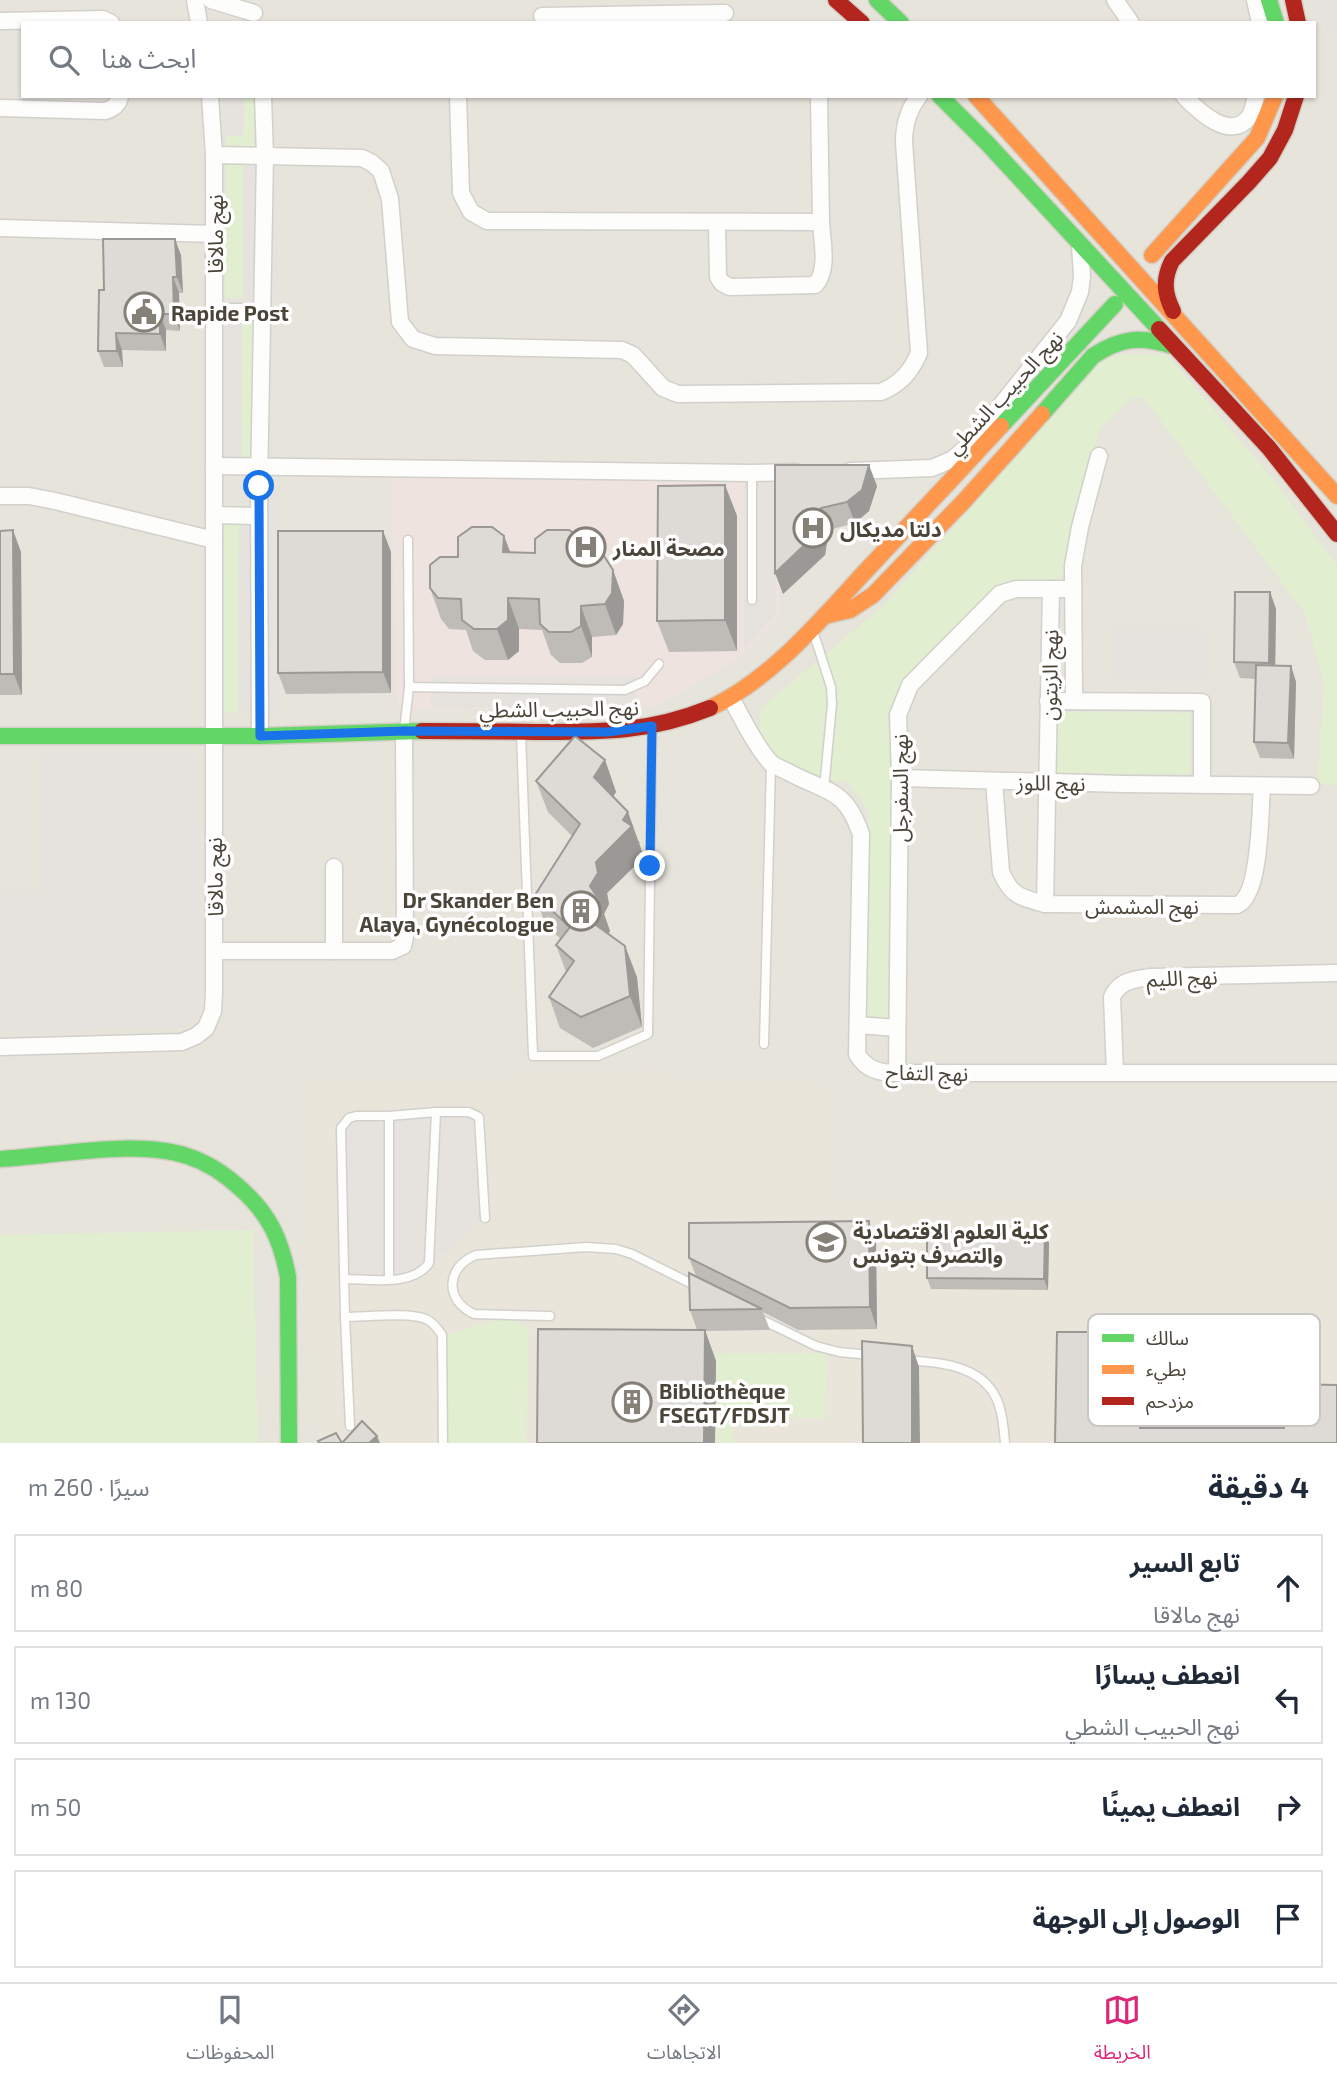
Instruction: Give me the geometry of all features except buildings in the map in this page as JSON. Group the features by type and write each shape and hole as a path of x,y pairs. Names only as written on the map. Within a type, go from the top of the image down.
{"street":[{"path":"195,0 199,21"},
{"path":"211,0 258,12"},
{"path":"836,0 860,21"},
{"path":"877,0 899,21"},
{"path":"1115,0 1130,21"},
{"path":"1255,0 1260,21"},
{"path":"1269,0 1275,21"},
{"path":"1281,0 1285,21"},
{"path":"1293,0 1298,21"},
{"path":"542,13 725,12"},
{"path":"0,20 107,21"},
{"path":"0,108 105,111 111,110 119,98"},
{"name":"نهج مالاقا","path":"0,1047 182,1042 196,1037 206,1028 213,1011 214,155 210,98"},
{"path":"260,736 259,468 265,156 263,98"},
{"path":"458,98 461,193 471,212 487,221 821,222"},
{"path":"717,223 719,277 722,283 730,287 815,285 820,280 823,267 819,98"},
{"path":"214,155 362,158 381,171 390,199 400,322 413,339 435,346 622,350 633,355 663,388 678,394 881,391 895,387 912,369 919,353 904,142 909,112 918,98"},
{"path":"942,98 987,143 1269,448 1337,534"},
{"path":"978,98 1337,496"},
{"path":"1186,98 1209,118 1230,127 1249,118 1255,98"},
{"path":"1152,255 1257,138 1274,98"},
{"path":"1179,323 1166,297 1167,269 1251,183 1266,164 1289,121 1295,98"},
{"path":"0,228 214,234"},
{"path":"214,466 752,473 932,468 953,459 970,444 1068,321 1077,300 1082,276 1080,245"},
{"name":"نهج الحبيب الشطي","path":"0,736 213,737 404,731 608,732 685,718 731,698 755,682 812,629 1115,304"},
{"path":"214,312 262,312"},
{"path":"824,617 855,608 873,595 964,501 1093,356 1109,345 1130,338 1158,341 1173,346"},
{"name":"نهج الزيتون","path":"1074,701 1073,566 1080,527 1099,456"},
{"path":"0,496 29,496 55,501 214,540"},
{"path":"214,516 259,516"},
{"name":"نهج السفرجل","path":"897,1073 900,778 898,715 910,685 1000,593 1016,589 1051,589"},
{"path":"1051,589 1072,589"},
{"name":"نهج الزيتون","path":"1046,782 1051,589"},
{"name":"نهج التفاح","path":"731,698 751,735 771,763 835,793 845,801 855,816 860,834 857,1054 867,1067 880,1073 1337,1073"},
{"path":"1048,701 1202,702 1202,785"},
{"path":"215,951 400,949 404,943 404,731"},
{"name":"نهج اللوز","path":"900,778 1311,786"},
{"path":"994,781 1004,878 1017,896 1045,904 1046,782"},
{"name":"نهج المشمش","path":"1045,904 1242,903 1252,882 1258,852 1262,786"},
{"path":"334,867 334,951"},
{"name":"نهج الليم","path":"1115,1073 1112,997 1118,987 1129,980 1150,977 1337,973"},
{"path":"858,1025 897,1028"},
{"path":"0,1159 110,1149 149,1150 184,1155 210,1167 240,1187 258,1206 272,1230 283,1251 288,1277 289,1443"}],"lane":[{"path":"752,473 752,600"},
{"path":"404,731 408,687 408,540"},
{"path":"812,629 831,687 832,704 824,789"},
{"path":"408,687 625,690 645,681 659,664"},
{"path":"521,731 533,1056 598,1056 648,1034 652,726"},
{"path":"764,1044 771,763"},
{"path":"345,1279 411,1277 424,1271 429,1263 436,1112"},
{"path":"350,1426 341,1128 349,1118 356,1116 475,1113 479,1117 485,1218"},
{"path":"388,1116 389,1279"},
{"path":"550,1316 474,1314 466,1310 455,1297 455,1272 467,1259 476,1255 601,1247 632,1254 708,1292"},
{"path":"744,1311 816,1346 881,1357"},
{"path":"345,1317 412,1316 428,1320 436,1327 442,1335 443,1443"},
{"path":"895,1358 950,1364 975,1375 994,1395 999,1406 1005,1443"}],"shaded area":[{"path":"0,0 1337,0 1337,1443 0,1443"},
{"path":"1312,0 1337,0 1337,29 1329,35"},
{"path":"226,98 244,98 243,136 226,136"},
{"path":"243,163 278,163 278,298 243,298"},
{"path":"225,321 242,321 241,459 224,459"},
{"name":"مصحة المنار","path":"391,477 779,478 780,617 742,656 656,707 398,710"},
{"path":"744,480 776,480 776,614 744,649"},
{"path":"280,486 280,713 238,713 239,523"},
{"path":"1112,630 1207,630 1207,678 1112,678"},
{"path":"431,676 636,677 635,708 431,708"},
{"path":"39,753 194,754 202,987 198,1015 181,1028 0,1030 0,894 42,893"},
{"name":"كلية العلوم الاقتصادية والتصرف بتونس","path":"661,1070 687,1084 825,1085 827,1204 1337,1204 1337,1443 317,1443 316,1280 308,1085 518,1085 518,1073"},
{"path":"475,1113 485,1218 424,1271 411,1277 345,1279 344,1123 349,1118"}],"green space":[{"path":"244,98 254,98 254,148 226,147 226,136 243,136"},
{"path":"226,163 243,163 243,298 225,298"},
{"path":"242,321 253,321 252,459 241,459"},
{"path":"1107,354 1167,355 1278,485 1337,566 1337,785 1317,784 1324,685 1305,614 1144,398 1132,398 1100,428 1061,583 1000,585 894,695 892,1020 864,1018 868,810 848,782 812,777 775,757 759,732 761,708 881,608"},
{"path":"223,523 239,523 238,713 220,712"},
{"path":"1058,712 1191,713 1190,774 1057,773"},
{"path":"253,1230 258,1443 0,1443 0,1235"},
{"path":"506,1317 529,1328 526,1443 444,1443 442,1336"},
{"path":"827,1353 825,1418 733,1416 733,1443 715,1443 716,1354"}],"traffic: fast":[{"path":"877,0 899,21"},
{"path":"1269,0 1275,21"},
{"path":"942,98 1159,329"},
{"path":"1001,426 1115,304"},
{"path":"1042,414 1093,356 1103,350 1132,340 1173,346"},
{"path":"0,736 260,736 422,731"},
{"path":"0,1159 95,1150 166,1151 208,1165 251,1199 273,1229 288,1277 289,1443"}],"traffic: slow":[{"path":"978,98 1337,496"},
{"path":"1152,255 1257,138 1274,98"},
{"path":"824,616 850,610 873,595 964,501 1042,414"},
{"path":"710,708 753,682 792,649 1001,426"}],"traffic: jam":[{"path":"836,0 860,21"},
{"path":"1293,0 1298,21"},
{"path":"1173,311 1166,286 1172,261 1270,158 1285,130 1295,98"},
{"path":"1159,329 1269,448 1337,534"},
{"path":"422,731 603,731 645,727 710,708"}],"place":[{"name":"Rapide Post","path":"144,312"},
{"name":"دلتا مديكال","path":"813,528"},
{"name":"مصحة المنار","path":"586,547"},
{"name":"Dr Skander Ben Alaya, Gynécologue","path":"581,911"},
{"name":"كلية العلوم الاقتصادية والتصرف بتونس","path":"826,1242"},
{"name":"Bibliothèque FSEGT/FDSJT","path":"632,1402"}],"route":[{"path":"259,486 260,736 404,731 608,732 652,726 650,866"}]}
